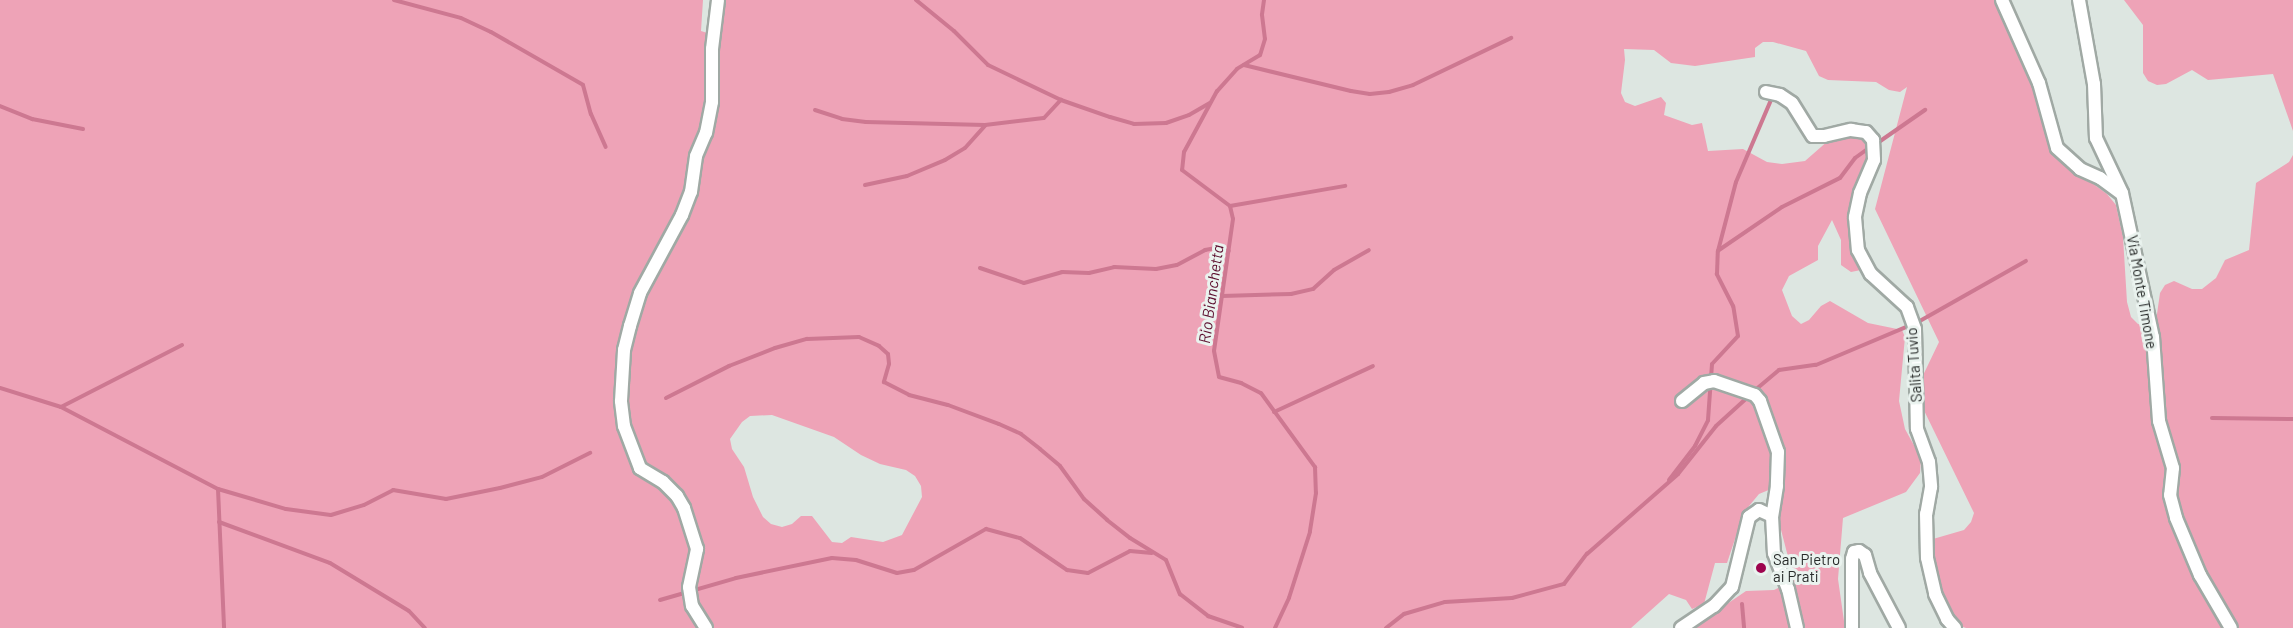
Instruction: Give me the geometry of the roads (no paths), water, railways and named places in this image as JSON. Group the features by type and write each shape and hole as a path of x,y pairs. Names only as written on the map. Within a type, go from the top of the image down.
{"street":[{"path":"706,628 692,606 689,587 697,549 684,508 677,496 663,482 640,468 624,426 621,401 624,350 640,293 682,215 691,192 696,156 706,132 712,102 712,49 718,0"},
{"path":"2002,0 2039,84 2057,148 2080,169 2100,178 2122,194"},
{"name":"Via Monte Timone","path":"2079,0 2094,84 2096,138 2122,194 2153,337 2159,421 2173,468 2170,495 2200,575 2231,628"},
{"name":"Salita Tuvio","path":"1766,92 1780,95 1792,103 1813,136 1824,136 1851,129 1866,132 1873,140 1874,160 1860,193 1855,217 1858,250 1871,274 1906,307 1915,329 1917,429 1929,462 1931,487 1926,514 1927,558 1935,594 1947,619 1955,628"},
{"path":"1682,401 1704,383 1714,381 1755,395 1760,401 1778,452 1777,486 1772,516 1774,553 1788,589 1797,628"},
{"path":"1681,628 1707,611 1732,587 1749,517 1759,510 1772,516"},
{"path":"1852,628 1852,559 1854,552 1859,551 1865,555 1870,573 1899,628"}],"waterway":[{"path":"394,0 461,18 491,32 583,85 591,114 606,147"},
{"path":"916,0 954,31 988,65 1061,100 1134,124 1166,123 1189,115 1210,103"},
{"name":"Rio Bianchetta","path":"1264,0 1262,15 1265,39 1260,55 1237,69 1217,91 1184,152 1182,170 1230,206 1233,219 1214,351 1219,377 1241,383 1261,393 1315,467 1316,493 1310,532 1289,598 1275,628"},
{"path":"1244,65 1370,94 1389,92 1413,85 1511,38"},
{"path":"815,110 842,119 866,122 985,125 1044,118 1061,100"},
{"path":"1669,480 1695,446 1708,420 1712,364 1738,336 1733,306 1717,274 1718,251 1736,182 1771,100"},
{"path":"0,106 32,119 83,129"},
{"path":"1876,144 1925,110"},
{"path":"865,185 907,176 945,160 965,148 985,126"},
{"path":"1719,250 1782,207 1840,178 1855,158 1869,148"},
{"path":"1230,206 1345,186"},
{"path":"980,268 1024,283 1062,272 1089,273 1114,267 1156,269 1177,265 1205,250 1215,248 1229,251"},
{"path":"1222,296 1291,294 1313,289 1334,270 1369,250"},
{"path":"1754,391 1779,370 1816,365 1918,322 2026,261"},
{"path":"666,398 729,366 775,348 807,339 859,337 879,346 888,354 889,364 884,382 909,395 948,405 1021,434 1060,466 1084,499 1107,520 1130,538 1166,560 1180,594 1208,616 1242,628"},
{"path":"61,407 182,345"},
{"path":"1274,412 1373,366"},
{"path":"0,388 61,407 218,489 286,509 331,515 364,505 393,490 446,499 500,488 542,477 590,453"},
{"path":"1386,628 1404,614 1445,602 1512,598 1564,584 1587,554 1678,474 1716,426 1749,396"},
{"path":"2212,418 2293,419"},
{"path":"218,489 224,628"},
{"path":"219,522 330,563 409,611 425,628"},
{"path":"660,600 736,578 832,558 856,560 897,573 914,570 986,529 1020,538 1067,570 1088,573 1130,551 1152,553"},
{"path":"1742,604 1744,628"}],"place":[{"name":"San Pietro ai Prati","path":"1761,568"}]}
